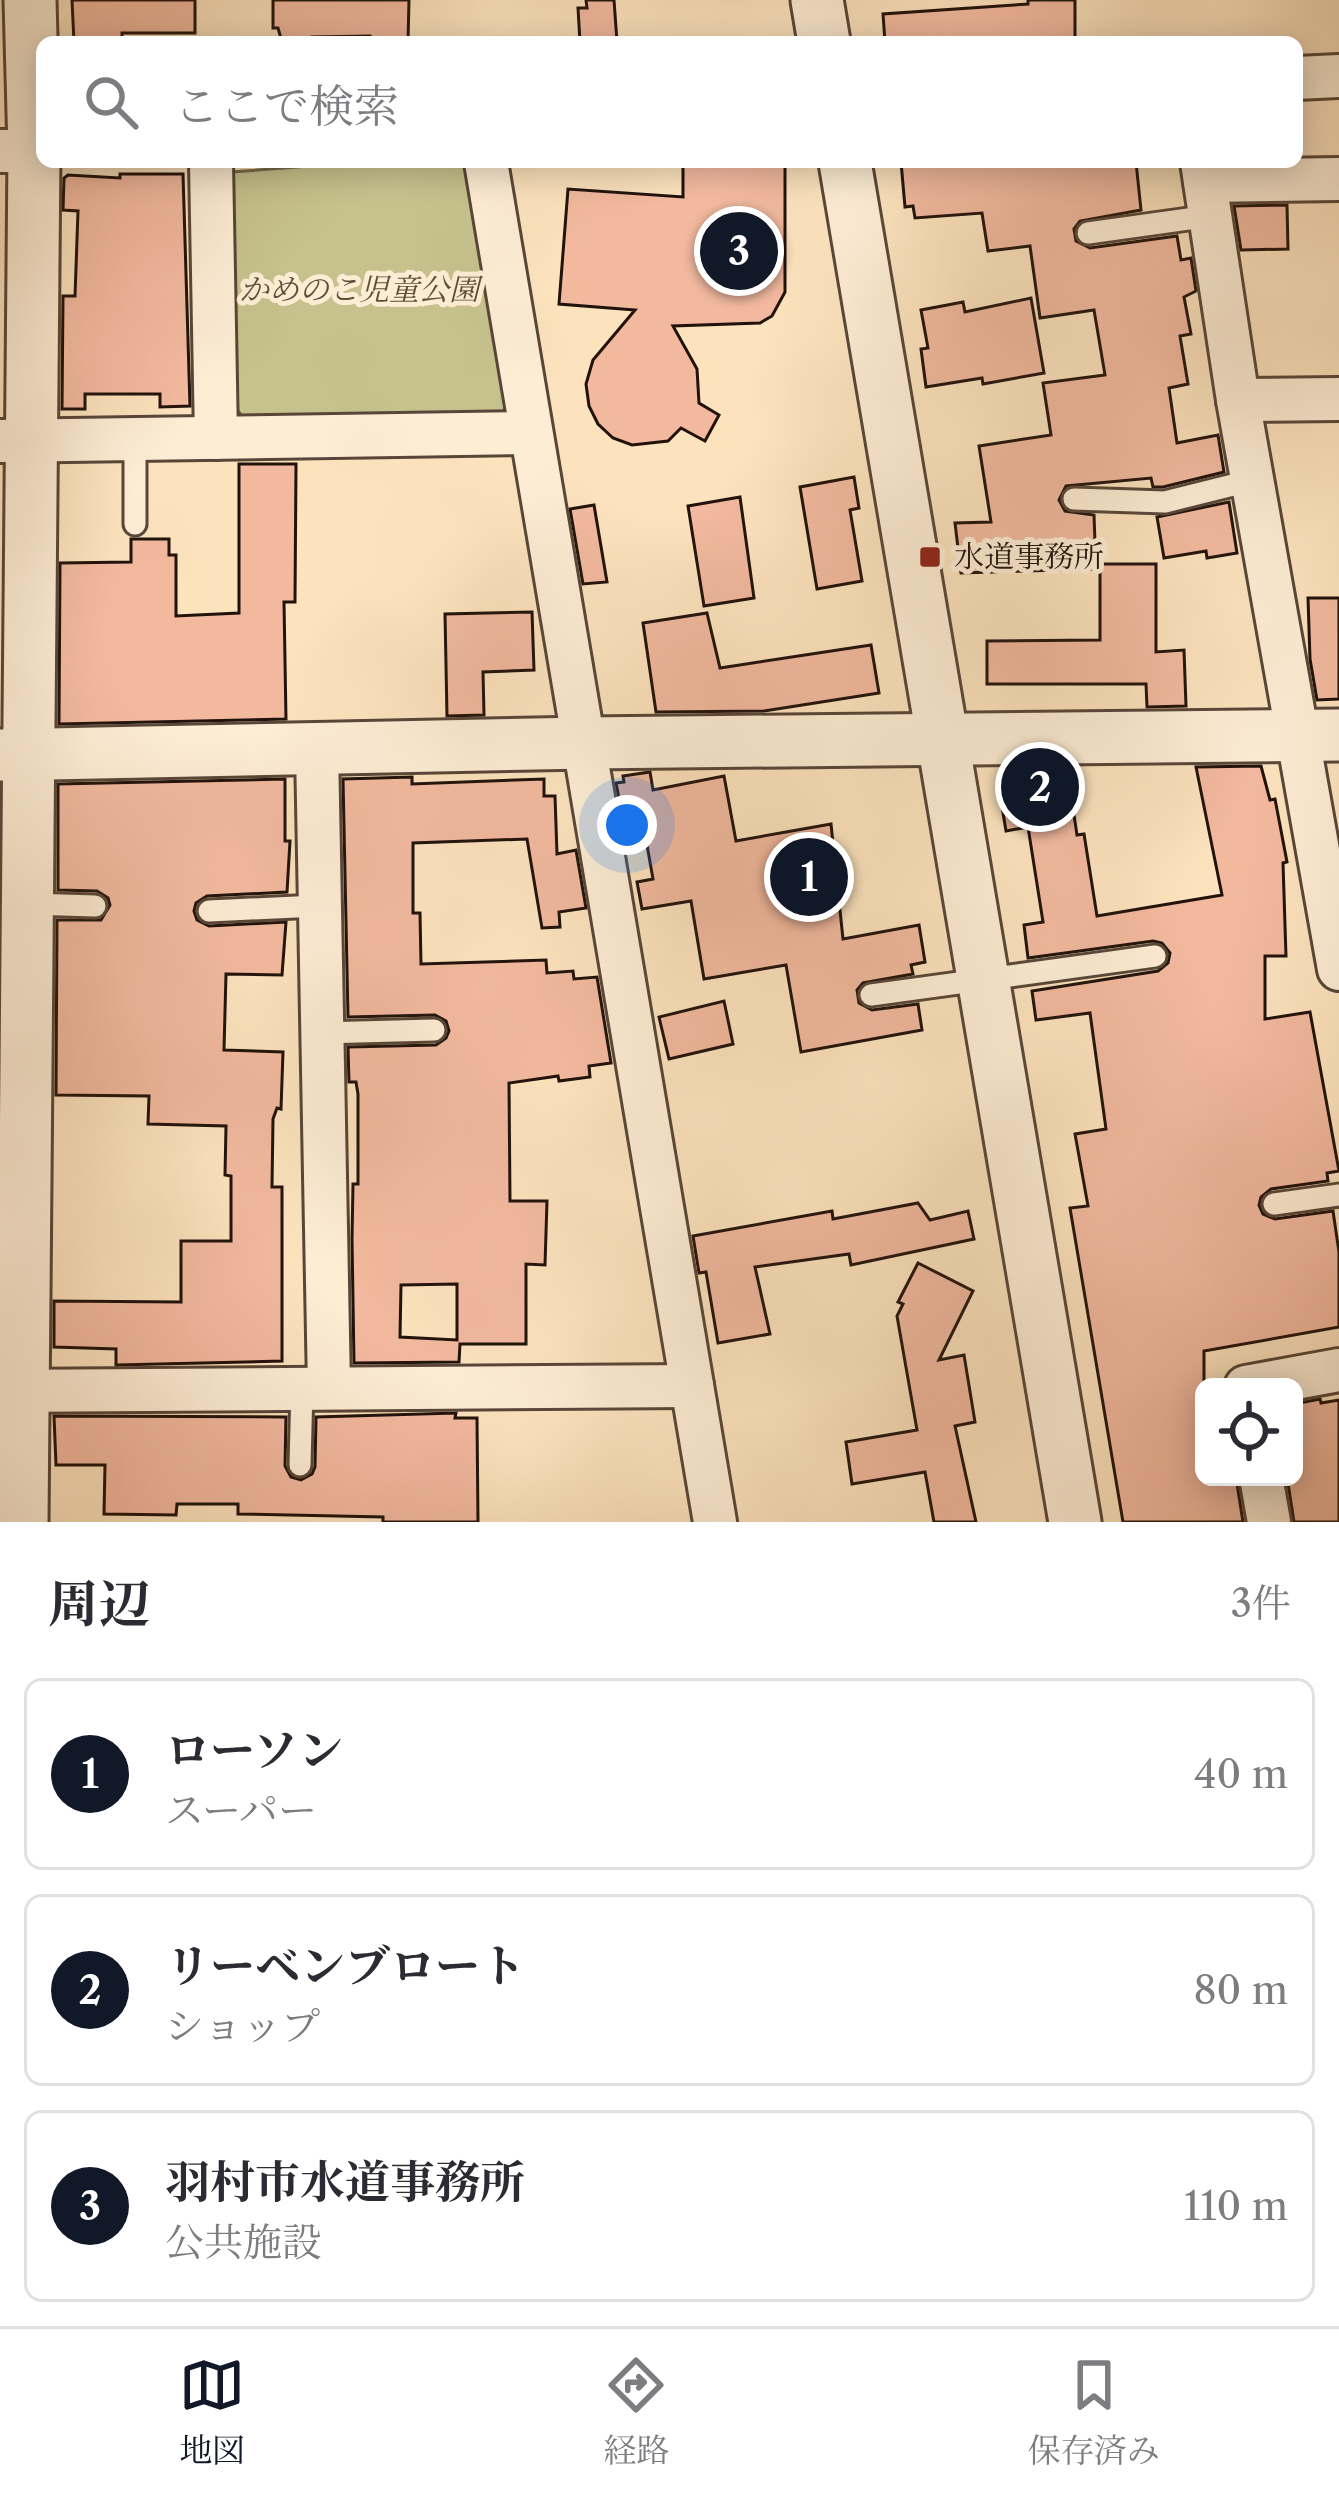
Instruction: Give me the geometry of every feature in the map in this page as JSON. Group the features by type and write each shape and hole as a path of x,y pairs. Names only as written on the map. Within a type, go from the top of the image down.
{"street":[{"path":"14,1521 13,1063 25,904 14,755 15,441 30,0"},
{"path":"817,0 823,36"},
{"path":"1303,78 1339,76"},
{"path":"211,168 216,438"},
{"path":"487,168 716,1522"},
{"path":"845,168 1075,1522"},
{"path":"1339,179 1206,186 1253,480 1320,735 1339,969"},
{"path":"1238,400 1339,399"},
{"path":"15,441 530,433"},
{"path":"14,755 1320,735"},
{"path":"315,1388 320,1033 317,749"},
{"path":"1295,1378 1339,1370"},
{"path":"11,1391 692,1386"},
{"path":"1263,1486 1269,1522"}],"lane":[{"path":"1088,232 1206,186"},
{"path":"135,439 136,524"},
{"path":"1074,499 1165,502 1253,480"},
{"path":"25,904 95,906"},
{"path":"209,911 317,906"},
{"path":"871,995 1155,956"},
{"path":"320,1033 434,1030"},
{"path":"1274,1204 1339,1195"},
{"path":"300,1465 315,1388"}],"green space":[{"name":"かめのこ児童公園","path":"470,168 508,404 499,417 246,421 224,393 232,172"}],"building":[{"path":"72,0 195,0 195,33 74,36"},
{"path":"273,0 409,0 408,36 280,36 278,28 273,28"},
{"path":"586,0 614,0 617,36 580,36 578,8 587,8"},
{"path":"1028,0 1075,0 1075,36 885,36 883,14 1028,4"},
{"path":"683,168 785,168 785,292 772,316 760,323 673,326 697,369 699,403 719,415 705,441 681,428 668,441 632,445 613,438 598,424 586,384 593,360 635,310 559,304 568,189 683,197"},
{"path":"902,168 1137,168 1141,210 1080,221 1074,229 1076,241 1090,248 1177,236 1181,260 1191,258 1196,291 1184,297 1191,334 1180,336 1188,384 1169,388 1177,443 1218,435 1224,472 1163,487 1153,487 1151,478 1066,486 1059,500 1065,511 1094,515 1096,569 961,573 955,523 991,522 979,446 1051,435 1043,383 1105,375 1094,310 1040,318 1030,246 988,251 982,213 915,218 913,206 905,207"},
{"path":"120,174 183,174 190,406 160,407 160,394 85,394 85,409 62,409 63,296 75,296 78,211 63,210 64,178 120,178"},
{"path":"1287,205 1288,249 1241,250 1234,206"},
{"path":"1031,298 1044,373 983,384 982,378 926,387 921,349 928,348 921,310 963,302 965,312"},
{"path":"239,464 296,464 295,602 284,602 286,719 59,724 60,563 131,562 131,539 169,539 169,555 176,555 176,616 239,613"},
{"path":"854,477 859,508 850,510 862,581 817,589 800,487"},
{"path":"740,497 754,598 704,606 688,506"},
{"path":"1229,502 1237,553 1207,558 1206,551 1164,558 1157,517"},
{"path":"594,505 607,582 583,584 570,509"},
{"path":"1100,564 1156,564 1156,652 1184,650 1186,706 1147,707 1146,684 987,684 987,641 1100,640"},
{"path":"1308,598 1339,598 1339,699 1317,700"},
{"path":"532,612 534,670 483,672 484,715 447,716 445,614"},
{"path":"707,613 720,668 871,645 879,693 764,711 656,712 643,623"},
{"path":"1261,766 1270,800 1275,799 1287,862 1283,863 1286,956 1265,956 1265,1019 1310,1012 1339,1171 1327,1173 1328,1181 1271,1189 1259,1205 1263,1214 1275,1219 1333,1211 1339,1252 1339,1327 1204,1351 1204,1378 1195,1378 1195,1486 1237,1486 1243,1522 1123,1522 1070,1208 1088,1206 1075,1134 1106,1129 1090,1013 1036,1020 1032,991 1158,971 1168,963 1170,953 1153,941 1028,958 1024,925 1043,922 1028,827 1006,831 998,782 1007,769 1053,768 1055,791 1070,788 1077,835 1084,834 1097,916 1222,895 1196,767"},
{"path":"650,772 653,790 724,776 736,841 831,824 843,939 919,925 925,962 911,965 913,974 863,983 857,990 859,1003 872,1010 918,1004 922,1030 801,1052 786,965 704,979 691,901 642,909 637,882 653,879 641,811 622,814 616,783 624,782 623,776"},
{"path":"412,777 412,784 544,779 544,796 555,796 557,854 576,850 586,908 559,912 560,927 542,928 527,839 413,843 413,913 420,913 421,964 546,960 547,973 573,971 574,979 597,977 611,1063 589,1066 590,1077 509,1083 510,1201 547,1201 545,1265 526,1264 526,1344 460,1344 459,1362 354,1363 352,1239 353,1184 358,1184 358,1094 356,1082 349,1082 348,1047 436,1045 449,1031 446,1021 435,1015 348,1017 343,779","holes":["457,1284 457,1340 400,1337 401,1285"]},
{"path":"285,779 285,841 290,841 287,892 207,896 196,903 194,911 197,920 209,926 286,922 282,975 226,974 224,1050 283,1052 281,1109 277,1108 273,1119 272,1187 282,1187 282,1361 116,1365 116,1349 54,1347 54,1301 181,1302 181,1241 231,1241 226,1126 148,1124 149,1096 56,1095 57,920 101,920 110,905 97,891 58,890 58,784"},
{"path":"724,1001 733,1044 669,1059 659,1017"},
{"path":"918,1203 930,1220 968,1211 974,1239 851,1265 849,1254 755,1267 770,1334 718,1343 706,1272 699,1273 693,1236 832,1211 833,1219"},
{"path":"918,1263 973,1291 939,1360 964,1355 975,1422 955,1426 976,1522 934,1522 925,1472 852,1484 846,1442 917,1430 897,1316 903,1304 898,1302"},
{"path":"1339,1400 1339,1522 1294,1522 1288,1486 1303,1486 1303,1402"},
{"path":"456,1413 455,1418 477,1418 478,1522 238,1514 238,1504 177,1504 176,1515 104,1514 105,1465 56,1465 54,1416 286,1417 285,1466 291,1477 301,1480 315,1467 316,1417"}],"place":[{"name":"羽村市水道事務所","path":"739,251"},
{"name":"水道事務所","path":"930,557"},
{"name":"リーベンブロート","path":"1040,787"},
{"name":"ローソン","path":"809,877"}]}
